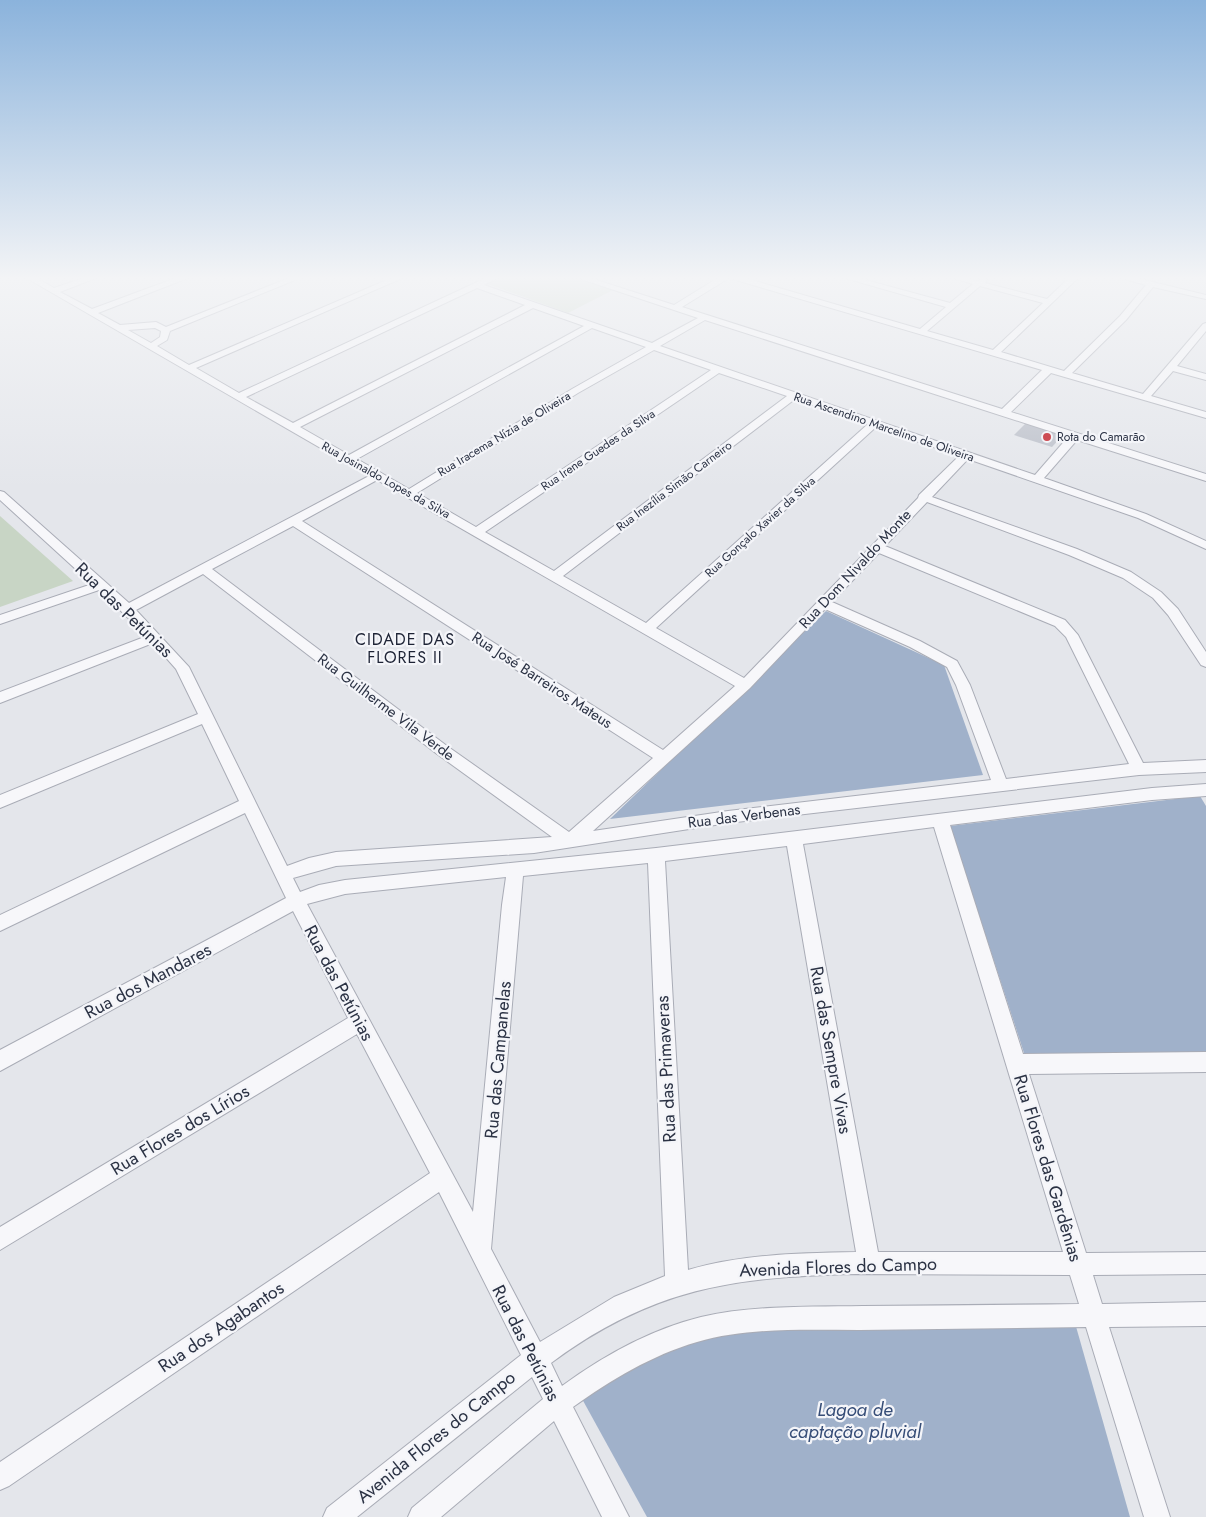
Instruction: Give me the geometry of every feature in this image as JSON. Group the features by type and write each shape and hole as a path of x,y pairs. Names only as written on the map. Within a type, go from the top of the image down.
{"street":[{"name":"Rua Josinaldo Lopes da Silva","path":"150,347 478,531 745,685"},
{"path":"189,368 238,347"},
{"path":"238,396 343,347"},
{"path":"293,427 450,347"},
{"path":"350,459 552,347"},
{"name":"Rua Iracema Nízia de Oliveira","path":"409,492 650,347"},
{"name":"Rua Ascendino Marcelino de Oliveira","path":"653,347 1142,516 1206,545"},
{"path":"798,347 1206,478"},
{"path":"827,347 1206,468"},
{"path":"970,347 1206,415"},
{"path":"994,354 1002,347"},
{"path":"1066,374 1094,347"},
{"path":"1144,397 1189,347"},
{"path":"1170,367 1206,377"},
{"name":"Rua Irene Guedes da Silva","path":"478,531 718,369"},
{"path":"1004,413 1049,369"},
{"name":"Rua Inezília Simão Carneiro","path":"555,576 793,396"},
{"name":"Rua Gonçalo Xavier da Silva","path":"647,630 874,424"},
{"path":"1037,479 1076,435"},
{"name":"Rua Dom Nivaldo Monte","path":"570,841 745,685 923,497 966,455"},
{"path":"128,609 379,475"},
{"name":"Rua das Petúnias","path":"1,496 128,609 182,667 296,901 443,1177 556,1403 616,1517"},
{"path":"923,497 1073,552 1127,576 1157,595 1173,612 1206,662"},
{"name":"Rua José Barreiros Mateus","path":"294,521 664,758"},
{"path":"876,547 1063,625 1080,653 1139,769"},
{"name":"Rua Guilherme Vila Verde","path":"204,569 442,750 570,841"},
{"path":"0,620 100,585"},
{"path":"823,604 915,644 952,664 963,685 1000,786"},
{"path":"0,698 156,637"},
{"path":"0,802 207,716"},
{"name":"Rua das Verbenas","path":"283,875 309,865 336,859 570,841 728,817 1139,769 1206,766"},
{"name":"Rua das Verbenas","path":"296,901 320,892 345,887 656,855 1152,794 1206,790"},
{"path":"0,923 248,804"},
{"name":"Rua Flores das Gardênias","path":"940,820 1157,1517"},
{"name":"Rua das Sempre Vivas","path":"794,838 869,1263"},
{"path":"570,841 572,864"},
{"name":"Rua das Primaveras","path":"656,855 677,1283"},
{"name":"Rua das Campanelas","path":"480,1252 511,905 516,869"},
{"name":"Rua dos Mandares","path":"0,1061 296,901"},
{"name":"Rua Flores dos Lírios","path":"0,1239 359,1022"},
{"path":"1016,1064 1206,1062"},
{"name":"Rua dos Agabantos","path":"0,1476 443,1177"},
{"name":"Avenida Flores do Campo","path":"336,1517 534,1359 582,1327 624,1304 677,1283 730,1272 785,1266 869,1263 1206,1263"},
{"path":"421,1517 556,1403 606,1370 645,1350 688,1333 735,1324 792,1319 1206,1314"}],"green space":[{"path":"0,516 73,581 0,607"}],"water":[{"path":"826,611 944,665 983,775 610,819"},
{"path":"1200,796 1206,806 1206,1053 1024,1053 950,826"},
{"name":"Lagoa de captação pluvial","path":"1075,1323 1130,1517 647,1517 581,1397 691,1338 753,1329"}],"building":[{"path":"1026,423 1063,435 1052,447 1014,435"}],"place":[{"name":"Rota do Camarão","path":"1047,437"}],"district":[{"name":"CIDADE DAS FLORES II","path":"405,648"}]}
